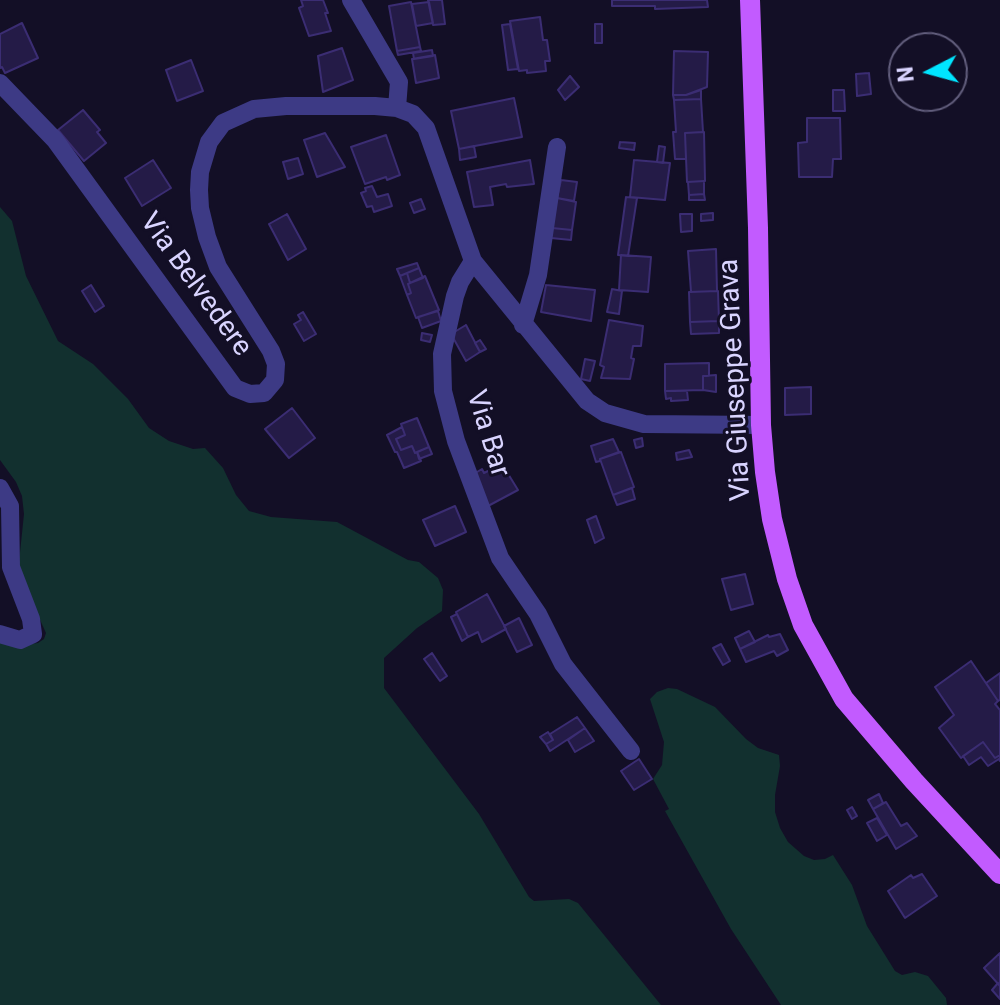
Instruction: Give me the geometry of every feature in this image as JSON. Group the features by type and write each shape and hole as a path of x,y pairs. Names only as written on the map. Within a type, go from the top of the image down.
{"main road":[{"name":"Via Giuseppe Grava","path":"750,0 761,425 772,519 787,579 803,625 844,699 1000,874"}],"street":[{"path":"351,0 399,82 397,108 413,114 426,128 473,261 587,401 605,413 644,424 761,425"},
{"name":"Via Belvedere","path":"0,83 55,140 235,388 250,394 264,393 275,380 276,364 218,267 207,237 199,190 200,172 209,142 223,123 254,109 286,106 397,108"},
{"path":"523,325 538,275 557,147"},
{"name":"Via Bar","path":"473,261 455,296 442,354 443,391 456,441 500,558 538,614 563,664 631,751"},
{"path":"0,488 10,506 11,567 31,619 33,634 20,640 0,634"}],"green space":[{"path":"0,207 12,221 26,276 58,341 93,364 128,399 149,428 169,441 193,449 205,448 223,468 236,495 249,511 271,517 337,522 408,560 419,562 438,578 443,590 442,611 417,628 384,658 384,688 479,814 529,897 534,901 569,899 578,903 661,1005 0,1005 0,641 21,645 38,643 46,633 22,580 19,562 24,514 22,496 0,460"},
{"path":"668,688 677,689 715,707 758,748 779,755 775,812 788,842 804,856 814,860 833,855 852,885 867,926 895,971 902,975 915,972 928,976 946,998 947,1005 781,1005 731,929 665,811 669,809 653,779 662,765 664,742 650,699"}],"building":[{"path":"301,0 323,0 331,31 309,36 299,8 303,6"},
{"path":"428,0 442,0 445,24 433,25"},
{"path":"612,0 707,0 708,7 655,9 655,6 612,6"},
{"path":"411,2 420,47 397,51 389,6"},
{"path":"429,2 433,23 416,26 412,4"},
{"path":"540,17 550,61 545,61 546,71 519,71 510,21"},
{"path":"22,23 38,58 5,73 0,68 0,34"},
{"path":"510,24 518,69 508,70 502,25"},
{"path":"595,24 602,24 602,43 595,43"},
{"path":"420,47 421,51 398,55 397,51"},
{"path":"342,48 353,80 323,92 318,56"},
{"path":"432,50 433,56 414,59 413,53"},
{"path":"674,51 708,52 707,87 686,95 673,95"},
{"path":"435,55 439,78 416,83 412,59"},
{"path":"191,60 203,91 177,101 166,70"},
{"path":"869,73 871,94 857,96 856,74"},
{"path":"570,76 579,87 565,100 558,90"},
{"path":"701,90 701,99 674,100 673,95"},
{"path":"833,90 844,90 845,111 833,111"},
{"path":"514,98 522,137 459,149 451,111"},
{"path":"701,99 703,132 685,133 686,159 675,159 674,100"},
{"path":"83,110 100,130 97,132 106,143 84,161 58,130"},
{"path":"807,118 840,118 841,159 833,159 832,177 799,177 798,143 807,142"},
{"path":"704,132 705,181 687,182 685,133"},
{"path":"325,133 345,167 317,177 304,140"},
{"path":"386,135 400,175 365,184 351,147"},
{"path":"620,142 635,143 634,150 619,148"},
{"path":"474,146 476,157 460,160 459,149"},
{"path":"659,146 665,147 663,163 657,162"},
{"path":"298,158 303,174 288,179 283,162"},
{"path":"153,160 171,188 142,206 125,178"},
{"path":"530,160 534,184 490,187 493,205 474,207 467,172"},
{"path":"634,160 670,163 665,200 630,197"},
{"path":"561,180 577,182 574,201 557,198"},
{"path":"704,181 704,194 689,195 688,182"},
{"path":"372,186 377,197 388,194 392,206 374,212 372,206 367,207 361,193"},
{"path":"704,194 705,200 689,200 689,195"},
{"path":"626,197 637,198 628,256 618,255"},
{"path":"557,198 576,202 572,230 552,228"},
{"path":"421,199 425,209 414,213 410,203"},
{"path":"713,213 713,220 701,221 701,214"},
{"path":"287,214 306,249 288,260 269,224"},
{"path":"680,214 692,214 692,231 681,232"},
{"path":"552,228 572,230 571,240 551,238"},
{"path":"716,249 717,291 691,292 688,251"},
{"path":"621,255 651,257 648,292 619,290"},
{"path":"417,263 419,268 400,276 397,269"},
{"path":"419,268 423,278 410,283 407,273"},
{"path":"407,273 411,293 407,295 400,276"},
{"path":"425,276 439,310 416,318 407,295 411,293 408,284"},
{"path":"91,285 104,306 95,312 82,291"},
{"path":"546,285 595,290 591,321 541,312"},
{"path":"612,289 622,291 619,314 607,312"},
{"path":"718,291 719,321 690,322 689,292"},
{"path":"438,311 441,321 422,328 418,317"},
{"path":"303,312 316,334 304,341 294,324 301,320 298,315"},
{"path":"609,320 643,326 641,346 633,346 630,379 601,378 604,367 600,365"},
{"path":"719,321 719,333 691,334 690,322"},
{"path":"466,325 480,352 466,361 451,334"},
{"path":"422,333 432,335 430,342 421,340"},
{"path":"480,340 486,349 480,352 475,343"},
{"path":"585,359 595,361 590,381 581,379"},
{"path":"709,363 709,376 703,376 703,390 665,391 665,364"},
{"path":"716,375 716,392 703,390 703,376"},
{"path":"811,387 811,414 785,415 785,388"},
{"path":"665,391 687,391 688,400 671,401 671,398 666,399"},
{"path":"292,408 315,438 289,458 265,429"},
{"path":"417,418 429,447 415,453 412,446 401,450 396,439 405,435 401,424"},
{"path":"402,427 405,435 396,439 401,450 412,446 421,461 404,468 387,435"},
{"path":"642,438 643,446 636,448 634,440"},
{"path":"613,439 619,452 596,462 591,446"},
{"path":"429,447 432,454 419,459 417,452"},
{"path":"689,450 692,457 677,460 676,453"},
{"path":"621,452 634,487 613,495 600,459"},
{"path":"502,464 518,490 488,506 472,475"},
{"path":"632,488 635,499 617,505 613,495"},
{"path":"455,506 466,532 435,546 423,520"},
{"path":"596,516 604,538 595,543 587,520"},
{"path":"745,574 753,604 731,610 722,579"},
{"path":"487,594 506,629 482,642 478,632 468,637 456,612"},
{"path":"457,614 468,637 462,641 451,617"},
{"path":"519,618 532,645 517,652 504,626"},
{"path":"749,631 755,642 740,649 735,638"},
{"path":"780,634 788,650 777,656 774,651 746,662 740,649 768,635"},
{"path":"721,644 730,661 723,665 713,648"},
{"path":"432,653 447,676 440,681 424,659"},
{"path":"971,661 998,701 995,704 1000,710 1000,755 995,758 983,742 961,758 939,728 954,715 935,687"},
{"path":"1000,673 1000,700 998,701 986,683"},
{"path":"577,717 585,728 550,751 546,744 553,740 550,734"},
{"path":"585,728 594,741 575,752 568,740"},
{"path":"548,732 553,740 546,744 540,737"},
{"path":"983,742 995,758 1000,755 1000,761 988,766 981,757 969,765 963,756"},
{"path":"639,759 652,779 634,790 621,771"},
{"path":"879,794 883,803 873,809 868,800"},
{"path":"886,802 901,826 907,823 917,836 896,849 873,809"},
{"path":"852,807 857,816 852,819 847,810"},
{"path":"877,818 887,835 877,841 867,823"},
{"path":"922,874 937,896 905,918 888,891 911,875 913,878"},
{"path":"1000,953 1000,986 984,968"},
{"path":"998,983 1000,986 1000,999 992,990"}]}
